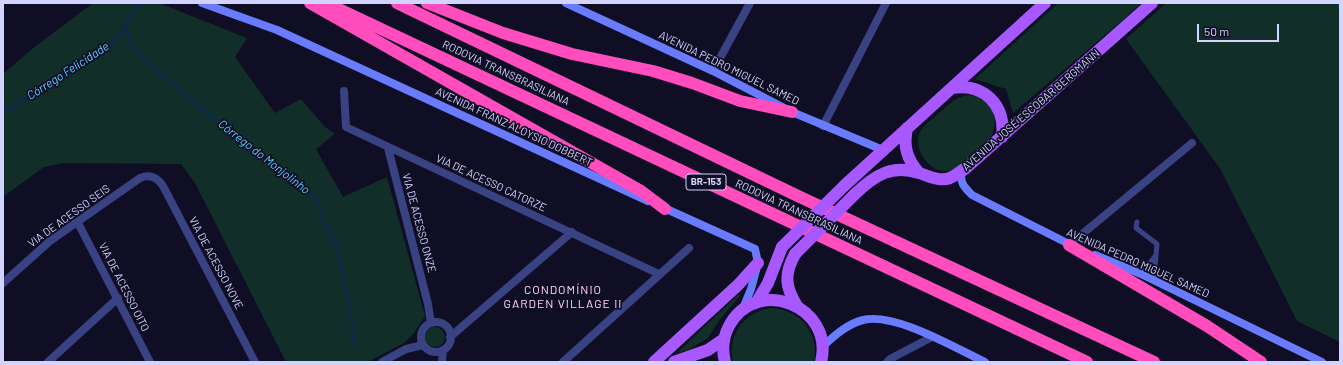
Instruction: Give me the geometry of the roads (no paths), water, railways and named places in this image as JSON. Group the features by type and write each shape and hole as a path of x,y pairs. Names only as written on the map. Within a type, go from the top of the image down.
{"highway":[{"path":"310,3 641,191 665,209"},
{"name":"RODOVIA TRANSBRASILIANA","path":"326,3 1087,362"},
{"name":"RODOVIA TRANSBRASILIANA","path":"397,3 800,197 1154,362"},
{"path":"427,3 511,35 572,54 653,71 692,83 740,101 792,112"},
{"path":"1069,244 1207,326 1261,362"}],"main road":[{"name":"AVENIDA FRANZ ALOYSIO DOBBERT","path":"202,3 277,30 755,249 758,263"},
{"name":"AVENIDA PEDRO MIGUEL SAMED","path":"566,3 713,71 792,112 883,150"},
{"path":"756,303 768,283 782,247 883,150 1045,3"},
{"name":"AVENIDA JOSÉ ESCOBAR BERGMANN","path":"797,306 787,286 788,270 795,254 867,183 888,171 908,171 933,178 949,178 962,171 1152,3"},
{"path":"952,88 971,88 987,95 999,110 1003,128 1002,137"},
{"path":"907,128 904,140 906,153 911,164 919,173"},
{"name":"AVENIDA PEDRO MIGUEL SAMED","path":"962,171 961,181 964,188 972,195 1069,244 1154,280 1322,362"},
{"path":"742,311 751,289 758,263"},
{"path":"654,362 738,285 758,263"},
{"path":"725,362 724,339 730,323 742,311 756,303 764,300 781,300 797,306 815,323 822,347 821,362"},
{"path":"822,347 834,336 863,320 887,319 932,337 985,362"},
{"path":"674,362 708,350 724,339"}],"street":[{"path":"713,71 750,3"},
{"path":"823,126 886,3"},
{"name":"VIA DE ACESSO CATORZE","path":"344,91 346,127 659,274"},
{"path":"1069,244 1192,143"},
{"name":"VIA DE ACESSO ONZE","path":"388,148 428,304 435,323"},
{"name":"VIA DE ACESSO SEIS","path":"3,283 50,241 78,223 140,178 146,176 153,177"},
{"name":"VIA DE ACESSO NOVE","path":"153,177 159,180 163,186 255,362"},
{"name":"VIA DE ACESSO OITO","path":"78,223 150,362"},
{"path":"449,333 465,324 572,232"},
{"path":"563,362 659,274 690,248"},
{"path":"48,362 118,298"},
{"path":"382,362 406,349 421,336 424,328 435,323 449,333"},
{"path":"421,336 423,345 427,349 439,351 449,344 449,333"},
{"path":"887,362 890,358 932,337"},
{"path":"406,349 423,345"},
{"path":"439,351 441,362"}],"lane":[{"path":"1137,222 1136,228 1157,244 1154,280"},
{"path":"1141,274 1157,255"}],"waterway":[{"name":"Córrego Felicidade","path":"3,113 112,44 140,3"},
{"name":"Córrego do Monjolinho","path":"125,25 132,46 156,69 240,141 281,168 318,200 322,218 337,246 352,321 354,344"}],"district":[{"name":"CONDOMÍNIO GARDEN VILLAGE II","path":"563,297"}]}
